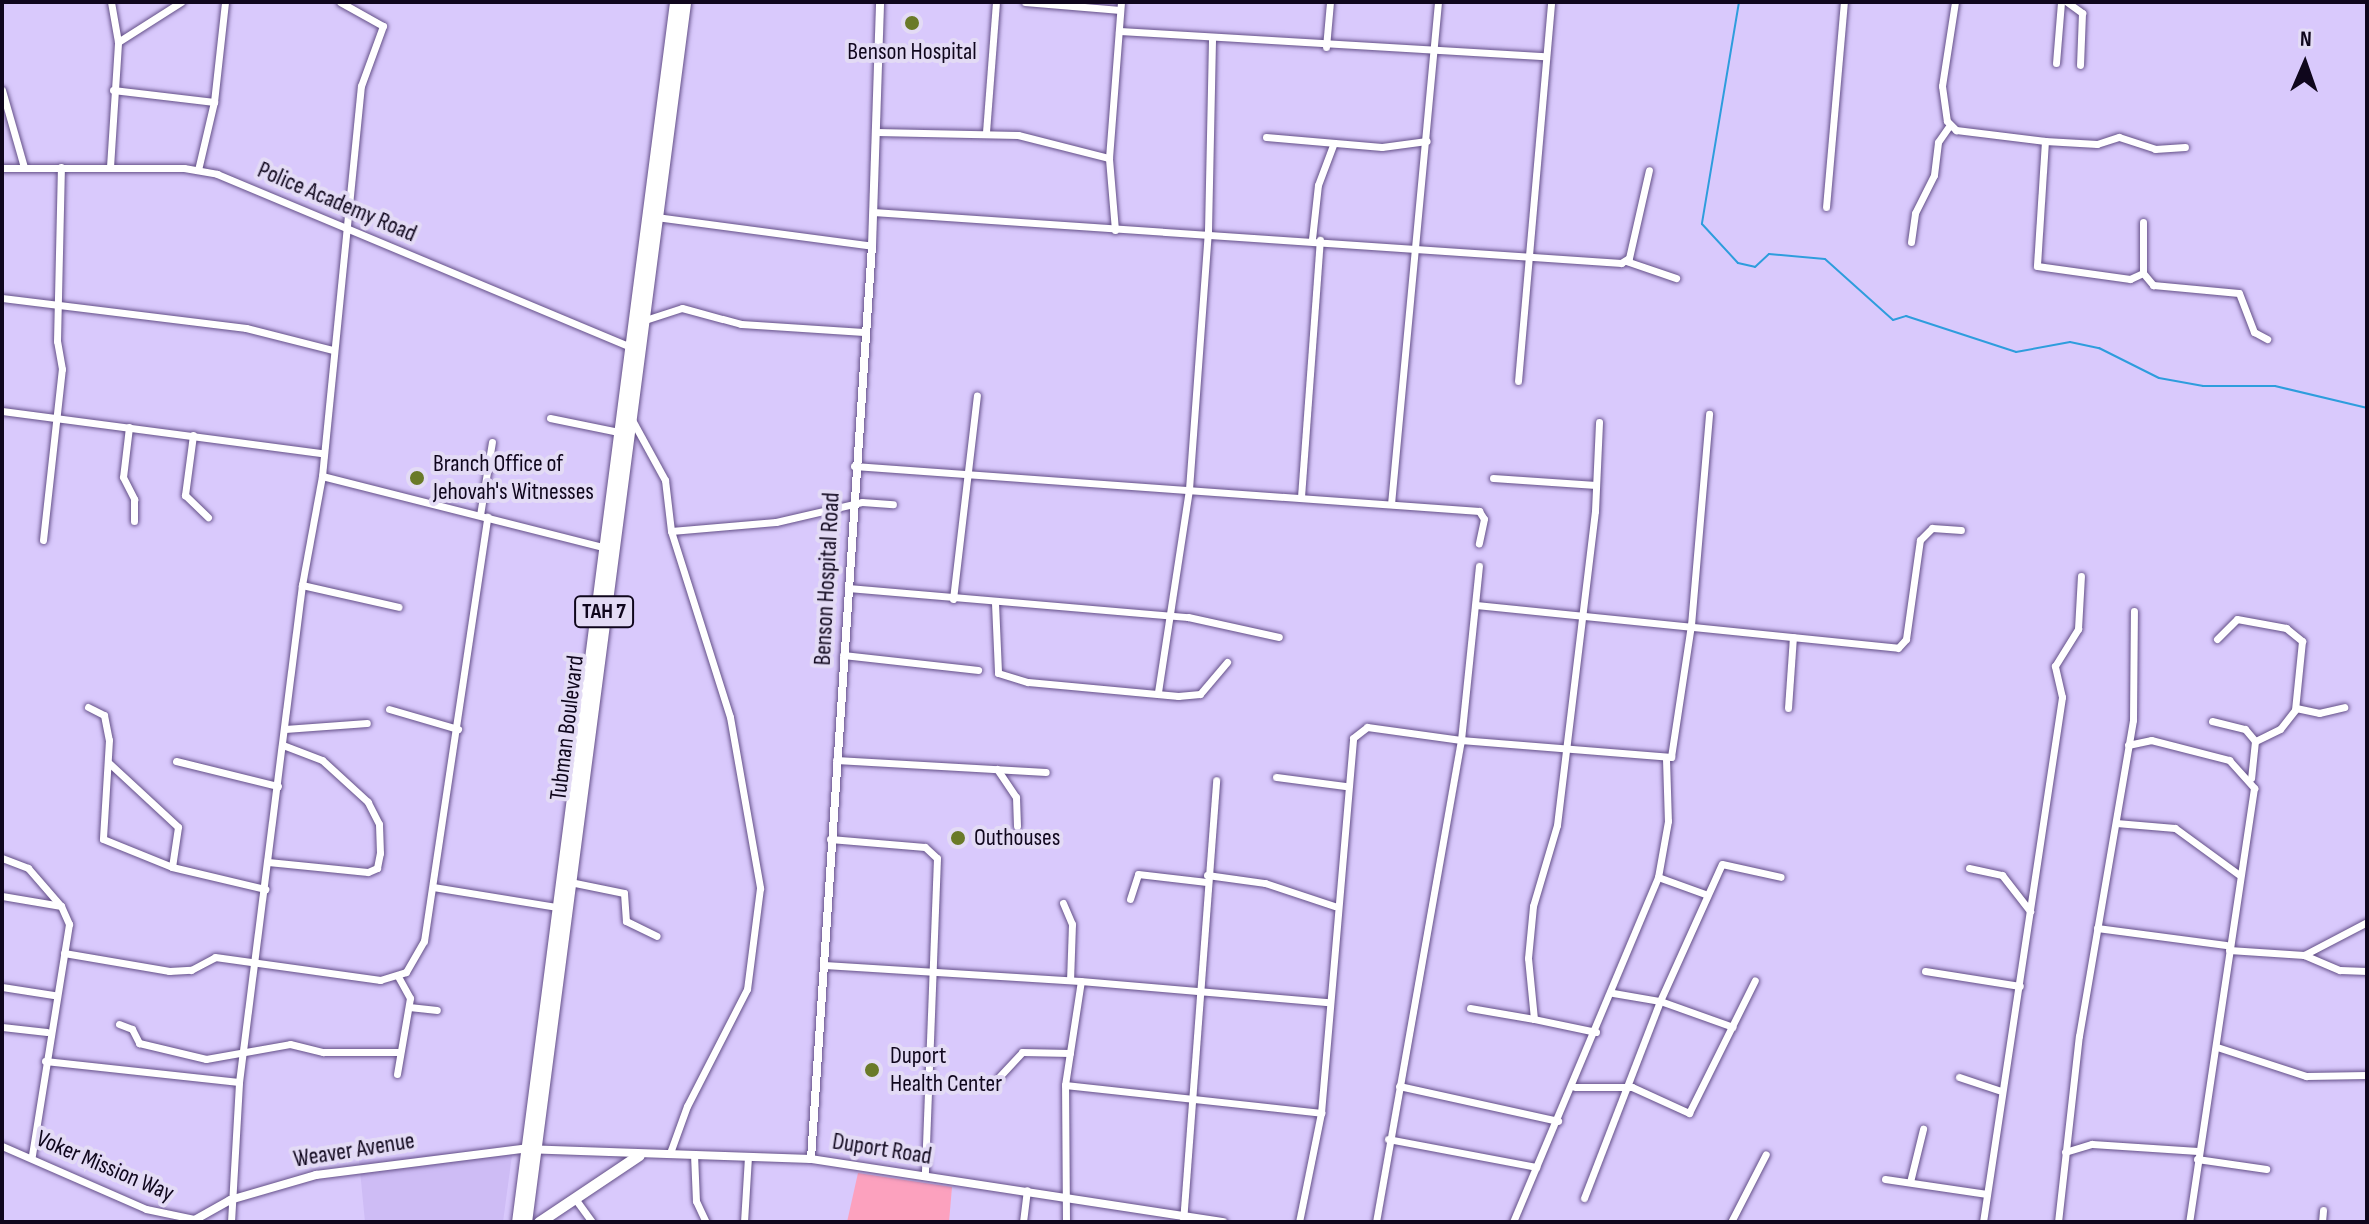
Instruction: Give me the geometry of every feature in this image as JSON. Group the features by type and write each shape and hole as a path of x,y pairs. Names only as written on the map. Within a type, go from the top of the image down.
{"highway":[{"name":"Tubman Boulevard","path":"517,1222 570,882 630,417 634,349 675,2"},
{"name":"Tubman Boulevard","path":"526,1222 528,1149 602,547 619,432 642,321 685,2"},
{"path":"539,1222 639,1155"}],"street":[{"path":"110,167 118,42 111,2"},
{"path":"118,42 181,2"},
{"path":"198,170 214,102 225,2"},
{"path":"231,1222 239,1082 302,585 322,476 332,350 349,227 361,86 383,26 340,2"},
{"name":"Benson Hospital Road","path":"811,1159 851,505 872,246 880,2"},
{"path":"986,132 996,2"},
{"path":"1025,2 1120,6 1109,158 1115,230"},
{"path":"1326,47 1330,2"},
{"path":"1391,504 1419,246 1438,2"},
{"path":"1518,381 1551,2"},
{"path":"1826,207 1844,2"},
{"path":"1911,242 1915,213 1934,175 1938,142 1950,125 1942,86 1955,2"},
{"path":"2056,63 2061,2"},
{"path":"2067,2 2082,13 2080,65"},
{"path":"1119,31 1326,47 1545,56"},
{"path":"1158,692 1189,489 1208,231 1212,39"},
{"path":"2,90 24,167"},
{"path":"113,90 214,102"},
{"path":"1950,125 2045,141 2097,144 2119,137 2155,149 2185,147"},
{"path":"876,132 986,132 1109,158"},
{"path":"1266,137 1333,145 1427,141"},
{"path":"2045,141 2037,266 2130,279 2143,273"},
{"path":"1301,497 1318,185 1333,145"},
{"path":"43,540 59,419 61,167"},
{"name":"Police Academy Road","path":"2,168 198,170 349,227 502,298 634,349"},
{"path":"1626,261 1649,170"},
{"path":"873,212 1115,230 1208,231 1531,253 1626,261 1676,278"},
{"path":"656,217 872,246"},
{"path":"2143,222 2143,273"},
{"path":"2143,273 2163,287 2239,293 2254,332 2267,339"},
{"path":"2,298 246,328 332,350"},
{"path":"642,321 682,308 741,324 864,332"},
{"path":"953,599 977,395"},
{"path":"2,411 322,453"},
{"path":"1513,1222 1575,1087 1658,877 1668,821 1664,760 1676,747 1691,625 1709,414"},
{"path":"630,417 660,464 671,531 730,717 761,919 747,989 687,1106 670,1153"},
{"path":"550,418 619,432"},
{"path":"1534,1019 1529,936 1557,825 1562,749 1596,485 1599,422"},
{"path":"129,427 123,477 134,499 134,521"},
{"path":"193,435 185,495 208,517"},
{"path":"64,953 169,971 191,970 215,957 380,980 398,976 419,955 458,729 492,442"},
{"path":"854,466 1479,511 1484,519 1479,543"},
{"path":"322,476 602,547"},
{"path":"1493,478 1596,485"},
{"path":"671,531 776,522 851,505 893,504"},
{"path":"1476,605 1902,646 1920,540 1932,528 1961,530"},
{"path":"1376,1222 1388,1139 1461,740 1479,566"},
{"path":"1983,1222 2062,697 2055,666 2078,629 2081,576"},
{"path":"302,585 399,607"},
{"path":"848,588 1170,619 1222,621 1279,637"},
{"path":"995,603 998,673 1082,689 1200,694 1227,662"},
{"path":"2058,1222 2097,928 2128,745 2134,611"},
{"path":"2217,639 2237,619 2299,635 2296,708 2280,729 2255,741"},
{"path":"1788,708 1793,637"},
{"path":"843,655 978,670"},
{"path":"88,707 104,715 109,763 103,839 172,867 265,889"},
{"path":"2296,708 2319,713 2344,707"},
{"path":"389,709 458,729"},
{"path":"2189,1222 2197,1155 2217,1047 2255,741 2245,729 2212,721"},
{"path":"285,729 367,723"},
{"path":"1299,1222 1321,1113 1334,906 1345,786 1353,738 1367,727 1461,740 1664,760"},
{"path":"2128,745 2151,740 2229,760 2251,778"},
{"path":"268,862 368,872 377,868 380,853 379,824 368,802 322,760 283,745"},
{"path":"836,760 1046,772"},
{"path":"176,761 278,786"},
{"path":"109,763 178,827 172,867"},
{"path":"997,769 1016,797 1017,826"},
{"path":"1276,777 1345,786"},
{"path":"1183,1218 1216,780"},
{"path":"2116,823 2175,828 2238,874"},
{"path":"830,839 935,853 937,976 925,1176"},
{"path":"2,858 28,868 61,906 69,924 47,1032 32,1156"},
{"path":"1584,1198 1632,1087 1660,1001 1705,894 1722,864 1781,877"},
{"path":"1969,868 2002,875 2030,911"},
{"path":"1130,899 1138,874 1265,883 1334,906"},
{"path":"1658,877 1705,894"},
{"path":"570,882 624,893 626,921 657,936"},
{"path":"433,887 557,907"},
{"path":"2,896 61,906"},
{"path":"1063,903 1072,924 1070,980"},
{"path":"2304,955 2367,922"},
{"path":"2097,928 2228,948 2304,955 2340,970 2367,971"},
{"path":"824,965 937,976 1070,980 1328,1002"},
{"path":"1925,971 2020,986"},
{"path":"397,1074 409,1007 398,976"},
{"path":"1575,1087 1632,1087 1689,1113 1755,980"},
{"path":"1066,1222 1063,1194 1065,1085 1081,981"},
{"path":"2,987 53,995"},
{"path":"1613,993 1660,1001 1733,1027"},
{"path":"409,1007 437,1010"},
{"path":"1470,1008 1596,1032"},
{"path":"119,1024 132,1029 139,1043 190,1057 299,1043 323,1052 400,1052"},
{"path":"2,1027 47,1032"},
{"path":"2217,1047 2306,1076 2367,1075"},
{"path":"999,1077 1022,1052 1070,1053"},
{"path":"45,1061 239,1082"},
{"path":"1959,1077 2001,1091"},
{"path":"1065,1085 1192,1096 1321,1113"},
{"path":"1399,1086 1558,1121"},
{"path":"1910,1182 1923,1129"},
{"path":"1388,1139 1536,1167"},
{"path":"2065,1152 2092,1144 2197,1155 2266,1169"},
{"name":"Voker Mission Way","path":"2,1146 32,1156 146,1209 192,1221"},
{"name":"Duport Road","path":"528,1149 811,1159 1063,1194 1183,1218 1223,1222"},
{"name":"Weaver Avenue","path":"192,1221 230,1200 316,1175 528,1149"},
{"path":"694,1154 696,1201 706,1222"},
{"path":"1731,1222 1766,1154"},
{"path":"744,1222 748,1156"},
{"path":"1885,1179 1987,1194"},
{"path":"1023,1222 1027,1190"},
{"path":"576,1200 592,1222"},
{"path":"2322,1222 2323,1210"}],"shaded area":[{"path":"513,1148 503,1222 365,1222 359,1160"},
{"path":"858,1173 952,1187 949,1222 847,1222"}],"waterway":[{"path":"1739,2 1702,224 1738,263 1755,267 1769,254 1825,259 1893,320 1906,316 2016,352 2070,342 2099,348 2159,378 2203,386 2275,386 2367,408"}],"place":[{"name":"Benson Hospital","path":"912,23"},
{"name":"Branch Office of Jehovah's Witnesses","path":"417,478"},
{"name":"Outhouses","path":"958,838"},
{"name":"Duport Health Center","path":"872,1070"}]}
